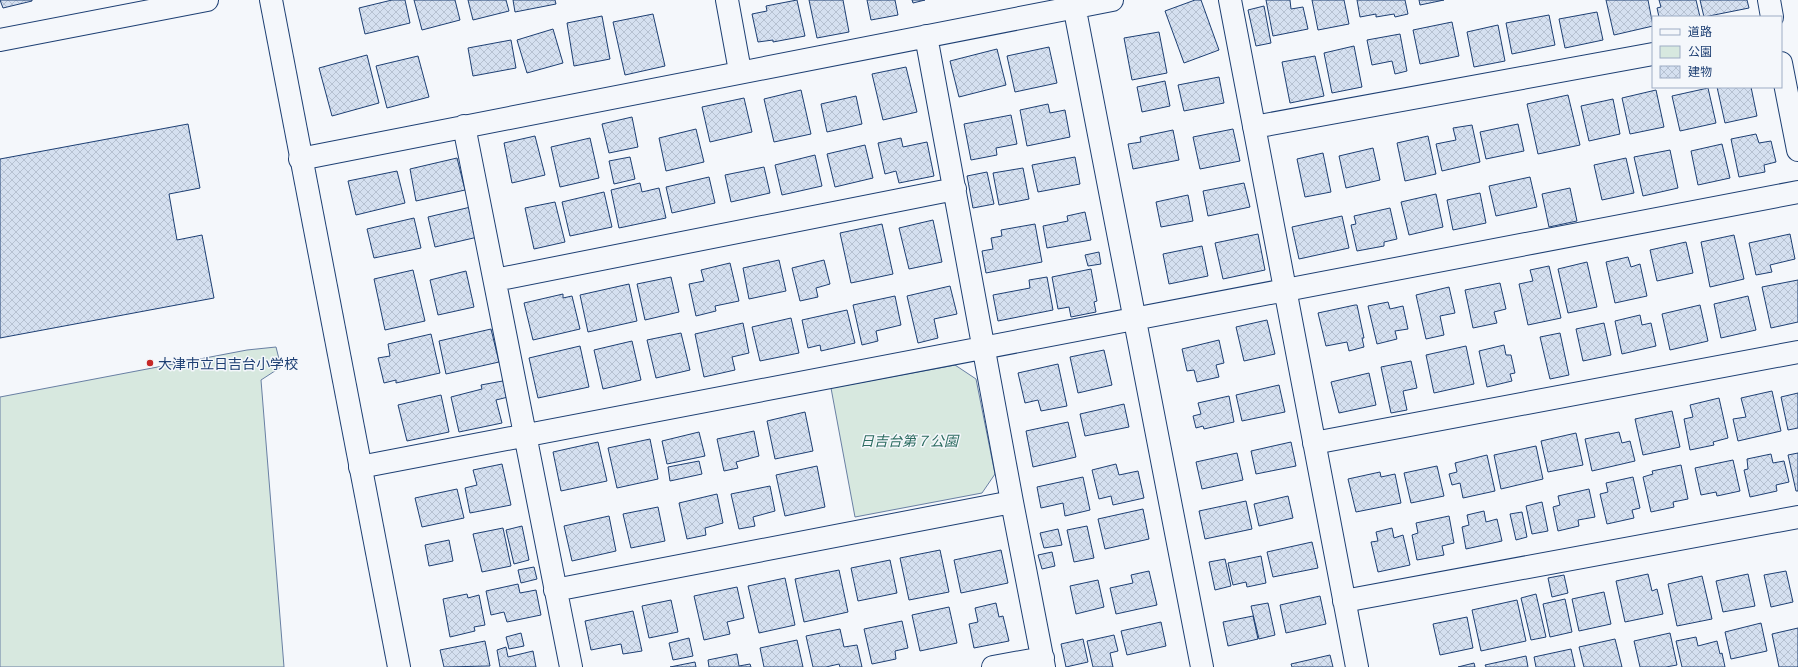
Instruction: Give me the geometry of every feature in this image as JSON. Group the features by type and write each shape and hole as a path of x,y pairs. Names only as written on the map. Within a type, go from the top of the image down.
{"street":[{"path":"0,40 207,0"},
{"path":"271,0 300,159 399,667"},
{"path":"727,0 740,71"},
{"path":"300,159 740,71 926,36 1074,4 1112,0"},
{"path":"1230,0 1357,667"},
{"path":"1768,0 1772,16"},
{"path":"1074,4 1202,667"},
{"path":"926,36 985,348 1012,502 1044,662 993,667"},
{"path":"1254,127 1652,54"},
{"path":"1782,68 1798,150"},
{"path":"464,126 571,667"},
{"path":"494,280 955,189"},
{"path":"360,467 1798,192"},
{"path":"1314,443 1798,352"},
{"path":"555,590 1012,502"},
{"path":"1344,601 1798,517"}],"green space":[{"path":"276,347 281,367 261,380 284,667 0,667 0,397 247,350"},
{"name":"日吉台第７公園","path":"955,365 976,379 995,474 982,493 855,517 831,388"}],"building":[{"path":"0,0 32,0 32,1 3,8"},
{"path":"392,0 405,0 410,23 365,34 359,8"},
{"path":"414,0 455,0 460,20 422,30"},
{"path":"468,0 506,0 509,11 473,20"},
{"path":"513,0 555,0 556,4 515,12"},
{"path":"797,0 805,36 773,42 773,40 758,42 752,14 767,11 766,6"},
{"path":"809,0 843,0 849,32 817,38"},
{"path":"867,0 895,0 898,15 871,20"},
{"path":"912,0 925,0 913,3"},
{"path":"1195,0 1201,0 1219,50 1184,63 1165,11"},
{"path":"1266,0 1290,0 1291,9 1303,7 1308,29 1273,36"},
{"path":"1312,0 1344,0 1349,24 1318,30"},
{"path":"1357,0 1405,0 1408,14 1395,17 1394,14 1376,17 1376,14 1360,17"},
{"path":"1419,0 1444,0 1420,5"},
{"path":"1606,0 1648,0 1652,26 1614,35"},
{"path":"1659,0 1696,0 1700,16 1659,16 1657,8 1661,7"},
{"path":"1700,0 1747,0 1749,8 1704,16"},
{"path":"1264,6 1271,43 1256,46 1248,10"},
{"path":"1597,12 1603,40 1565,48 1559,19"},
{"path":"653,14 665,66 625,75 613,22"},
{"path":"1549,15 1555,45 1512,54 1506,23"},
{"path":"602,16 610,59 574,66 567,23"},
{"path":"1452,22 1459,56 1420,64 1413,30"},
{"path":"1498,25 1505,61 1474,67 1467,32"},
{"path":"553,29 563,63 527,73 517,40"},
{"path":"1159,32 1167,73 1132,80 1124,38"},
{"path":"1400,34 1407,71 1395,74 1392,61 1372,65 1367,40"},
{"path":"511,40 516,68 473,76 468,48"},
{"path":"1354,46 1362,87 1332,93 1324,53"},
{"path":"1049,47 1057,83 1015,92 1007,56"},
{"path":"997,49 1006,85 959,97 950,61"},
{"path":"367,55 379,103 332,116 319,68"},
{"path":"418,56 429,97 387,108 376,66"},
{"path":"1315,56 1324,96 1290,103 1282,62"},
{"path":"906,67 917,112 883,120 872,74"},
{"path":"1219,77 1224,103 1184,111 1178,85"},
{"path":"1165,81 1170,106 1142,112 1137,87"},
{"path":"1708,88 1716,123 1680,131 1672,96"},
{"path":"1717,88 1751,88 1757,116 1725,123"},
{"path":"801,90 811,134 774,142 764,99"},
{"path":"1656,90 1664,127 1630,134 1622,98"},
{"path":"1568,95 1580,145 1538,154 1527,104"},
{"path":"856,96 862,124 827,132 821,104"},
{"path":"744,98 752,132 710,142 702,107"},
{"path":"1613,99 1620,134 1589,141 1581,106"},
{"path":"1048,104 1050,113 1065,110 1070,137 1027,146 1020,110"},
{"path":"1011,115 1017,144 996,148 997,155 971,160 964,124"},
{"path":"632,117 638,147 609,153 602,124"},
{"path":"188,124 200,188 169,194 177,240 202,235 214,298 0,338 0,159"},
{"path":"1518,124 1524,151 1486,159 1480,132"},
{"path":"1472,125 1480,162 1442,171 1436,144 1456,140 1453,128"},
{"path":"696,129 704,162 666,171 659,138"},
{"path":"1233,129 1240,161 1200,169 1193,137"},
{"path":"1173,130 1179,160 1133,169 1128,144 1141,142 1140,137"},
{"path":"1756,134 1759,143 1771,141 1776,162 1764,165 1765,172 1739,177 1731,139"},
{"path":"535,136 545,175 512,183 504,143"},
{"path":"1428,136 1436,174 1405,181 1397,143"},
{"path":"590,138 599,178 560,187 551,147"},
{"path":"901,138 903,147 927,142 934,176 899,183 896,171 885,174 878,143"},
{"path":"1722,144 1730,178 1698,185 1691,151"},
{"path":"865,145 873,178 835,187 827,154"},
{"path":"1373,148 1380,180 1346,188 1339,156"},
{"path":"1670,150 1678,188 1643,196 1634,157"},
{"path":"1323,153 1331,192 1305,197 1297,159"},
{"path":"815,155 822,186 782,195 775,165"},
{"path":"630,157 635,179 614,184 609,161"},
{"path":"1075,157 1080,184 1038,192 1032,165"},
{"path":"457,158 465,190 416,201 410,169"},
{"path":"1626,158 1634,193 1602,200 1594,165"},
{"path":"764,167 770,193 731,202 725,175"},
{"path":"1023,168 1029,199 999,205 993,173"},
{"path":"397,171 405,203 356,215 348,181"},
{"path":"987,172 994,204 973,208 967,176"},
{"path":"709,177 715,203 672,213 666,187"},
{"path":"1530,177 1537,207 1496,216 1489,186"},
{"path":"640,183 642,192 659,188 666,218 619,228 611,190"},
{"path":"1244,183 1250,207 1208,216 1203,191"},
{"path":"1570,188 1577,221 1549,227 1542,194"},
{"path":"604,192 612,227 570,236 562,202"},
{"path":"1480,193 1486,223 1453,230 1447,200"},
{"path":"1436,194 1443,227 1409,235 1401,202"},
{"path":"1188,195 1193,221 1161,227 1156,202"},
{"path":"555,202 565,242 534,249 525,208"},
{"path":"475,206 482,236 435,247 428,217"},
{"path":"1390,208 1397,239 1384,242 1384,246 1357,251 1351,225 1356,224 1354,216"},
{"path":"1085,212 1091,240 1047,248 1043,226 1068,221 1067,216"},
{"path":"1342,216 1349,248 1299,259 1292,227"},
{"path":"414,218 421,248 374,258 367,229"},
{"path":"933,220 942,262 909,269 899,228"},
{"path":"882,224 893,274 851,283 840,233"},
{"path":"1035,224 1042,262 986,273 982,251 993,249 991,238 1002,236 1001,230"},
{"path":"1258,234 1265,270 1223,279 1215,243"},
{"path":"1790,234 1795,259 1770,265 1772,272 1756,275 1749,243"},
{"path":"1734,235 1744,279 1710,287 1701,242"},
{"path":"1686,242 1693,273 1657,281 1650,250"},
{"path":"1202,246 1208,276 1169,284 1163,254"},
{"path":"1099,252 1101,264 1088,266 1085,255"},
{"path":"1628,257 1631,267 1640,264 1647,296 1615,303 1606,262"},
{"path":"779,260 786,291 749,299 743,268"},
{"path":"824,260 830,284 816,288 818,297 800,301 792,268"},
{"path":"1587,262 1597,307 1568,313 1558,269"},
{"path":"730,263 739,301 715,306 716,311 696,316 689,284 704,281 701,270"},
{"path":"1549,266 1561,318 1528,325 1519,284 1533,281 1530,270"},
{"path":"1091,269 1097,301 1094,302 1096,312 1071,317 1069,307 1058,309 1052,277"},
{"path":"413,270 425,321 385,330 374,279"},
{"path":"466,271 474,307 438,315 430,280"},
{"path":"671,277 679,312 645,320 637,284"},
{"path":"1047,277 1053,310 998,321 993,295 1030,288 1029,280"},
{"path":"1798,280 1798,322 1771,328 1762,287"},
{"path":"1500,283 1506,309 1494,312 1497,323 1473,328 1465,290"},
{"path":"629,284 637,321 588,332 580,295"},
{"path":"950,286 957,314 934,319 938,338 918,343 907,296"},
{"path":"1449,287 1455,313 1440,316 1444,335 1426,339 1416,295"},
{"path":"563,294 563,298 572,296 580,329 533,340 524,303"},
{"path":"895,296 901,325 876,331 878,341 862,345 853,305"},
{"path":"1748,296 1756,330 1721,338 1714,304"},
{"path":"1388,302 1390,309 1403,306 1408,329 1395,331 1397,339 1377,344 1368,306"},
{"path":"1357,305 1364,338 1362,338 1364,347 1349,351 1347,342 1326,346 1318,313"},
{"path":"1700,305 1708,341 1670,350 1662,314"},
{"path":"847,310 855,343 821,351 820,345 808,348 802,320"},
{"path":"1640,315 1642,325 1651,323 1656,346 1622,354 1615,321"},
{"path":"791,318 799,353 760,361 752,327"},
{"path":"1267,320 1275,354 1244,361 1236,327"},
{"path":"743,323 749,353 732,357 735,370 704,377 695,334"},
{"path":"1604,323 1611,355 1583,361 1576,329"},
{"path":"491,329 499,362 446,374 439,341"},
{"path":"681,333 690,370 656,378 647,340"},
{"path":"1560,333 1569,375 1550,379 1540,337"},
{"path":"431,334 440,373 396,383 396,380 384,383 378,358 390,356 388,344"},
{"path":"1219,340 1224,363 1216,365 1219,377 1197,382 1194,370 1187,371 1182,349"},
{"path":"632,341 641,380 603,389 594,350"},
{"path":"1504,345 1506,355 1511,355 1515,373 1510,374 1512,381 1487,387 1479,351"},
{"path":"580,346 589,387 538,398 529,358"},
{"path":"1466,346 1474,384 1434,393 1426,355"},
{"path":"1104,350 1112,385 1078,393 1070,357"},
{"path":"1411,361 1417,388 1403,391 1407,410 1391,413 1381,367"},
{"path":"1058,364 1067,406 1041,411 1038,400 1025,403 1018,373"},
{"path":"1369,373 1376,405 1339,413 1331,382"},
{"path":"508,380 512,396 496,400 502,423 459,432 451,397 482,389 481,385"},
{"path":"1279,385 1285,412 1242,421 1236,395"},
{"path":"1772,391 1781,431 1738,441 1733,419 1746,417 1741,398"},
{"path":"1798,393 1798,428 1788,430 1781,397"},
{"path":"441,395 449,432 407,441 398,405"},
{"path":"1229,396 1234,422 1204,429 1203,426 1196,428 1193,416 1201,414 1198,403"},
{"path":"1719,398 1728,438 1713,442 1714,445 1690,450 1684,419 1693,417 1690,405"},
{"path":"1124,404 1129,427 1085,436 1080,414"},
{"path":"1672,411 1680,447 1643,455 1635,419"},
{"path":"805,412 813,451 775,459 767,421"},
{"path":"1068,422 1076,457 1033,467 1026,431"},
{"path":"754,431 759,456 736,462 738,468 724,471 717,439"},
{"path":"699,432 705,456 667,464 662,441"},
{"path":"1619,432 1622,443 1630,441 1635,461 1592,471 1585,439"},
{"path":"1576,433 1583,465 1548,472 1541,441"},
{"path":"650,439 658,479 617,488 608,448"},
{"path":"598,442 607,481 561,491 553,452"},
{"path":"1291,442 1296,466 1256,474 1251,451"},
{"path":"1536,446 1543,479 1501,489 1494,455"},
{"path":"1237,453 1243,480 1202,489 1196,462"},
{"path":"1798,453 1798,491 1796,491 1788,455"},
{"path":"1771,454 1773,463 1784,461 1789,482 1776,485 1777,491 1750,497 1744,470 1748,469 1747,459"},
{"path":"1487,455 1495,491 1463,498 1460,483 1452,485 1449,474 1457,472 1455,463"},
{"path":"1733,460 1740,491 1717,496 1716,492 1701,495 1695,468"},
{"path":"699,461 702,474 670,481 668,467"},
{"path":"502,464 511,505 470,513 465,488 477,485 473,470"},
{"path":"1116,464 1119,475 1138,471 1144,498 1113,505 1111,496 1099,499 1092,470"},
{"path":"1681,465 1688,499 1673,502 1674,507 1651,512 1643,477 1653,474 1652,471"},
{"path":"817,466 825,507 785,516 776,475"},
{"path":"1437,466 1444,496 1411,503 1404,473"},
{"path":"1380,472 1381,477 1395,474 1401,503 1356,512 1348,479"},
{"path":"1083,477 1090,510 1065,516 1063,503 1041,508 1037,487"},
{"path":"1633,477 1640,508 1632,510 1634,518 1607,524 1600,494 1608,492 1606,483"},
{"path":"770,486 775,511 753,517 755,526 739,529 731,494"},
{"path":"457,489 464,518 422,527 415,498"},
{"path":"1589,489 1595,517 1578,520 1579,526 1558,531 1553,507 1560,505 1558,496"},
{"path":"717,494 723,523 705,528 706,535 687,539 679,503"},
{"path":"1288,496 1293,518 1259,526 1254,504"},
{"path":"1246,501 1252,529 1205,539 1199,511"},
{"path":"1542,502 1548,531 1532,534 1526,506"},
{"path":"658,507 665,541 631,548 623,514"},
{"path":"1143,509 1149,539 1105,549 1098,519"},
{"path":"1484,511 1486,522 1497,519 1502,541 1466,549 1462,527 1469,525 1467,515"},
{"path":"1522,512 1527,537 1516,540 1510,514"},
{"path":"609,516 616,551 572,561 564,526"},
{"path":"1449,516 1454,543 1442,546 1444,555 1417,560 1412,535 1418,533 1416,523"},
{"path":"522,526 529,560 514,564 506,530"},
{"path":"1087,526 1094,558 1074,562 1067,530"},
{"path":"503,528 511,566 482,572 473,534"},
{"path":"1392,528 1394,538 1403,535 1410,565 1378,572 1371,542 1378,541 1376,532"},
{"path":"1058,529 1062,545 1044,548 1040,533"},
{"path":"449,540 453,561 429,566 425,545"},
{"path":"1312,542 1318,568 1273,577 1267,552"},
{"path":"940,550 949,592 909,600 900,558"},
{"path":"1001,550 1008,583 961,593 954,560"},
{"path":"1052,552 1055,566 1042,569 1038,555"},
{"path":"1261,556 1266,583 1247,587 1246,582 1233,585 1228,563"},
{"path":"1225,559 1231,586 1215,590 1209,562"},
{"path":"890,560 897,593 858,601 851,568"},
{"path":"534,567 537,579 521,583 518,570"},
{"path":"839,570 848,612 804,622 795,579"},
{"path":"1149,571 1157,605 1116,614 1110,588 1133,583 1131,575"},
{"path":"1786,571 1793,602 1771,607 1764,575"},
{"path":"1648,574 1652,591 1657,589 1663,614 1625,622 1616,581"},
{"path":"1748,574 1755,606 1723,612 1716,581"},
{"path":"1564,575 1568,593 1552,597 1548,578"},
{"path":"1702,576 1712,619 1677,626 1668,584"},
{"path":"785,578 795,625 759,633 748,586"},
{"path":"1098,580 1104,607 1076,614 1070,586"},
{"path":"518,584 520,593 536,590 541,615 507,622 504,612 491,615 486,591"},
{"path":"737,587 744,618 727,622 730,634 704,640 694,596"},
{"path":"1604,592 1611,624 1579,631 1572,599"},
{"path":"467,594 468,598 479,595 485,625 474,627 475,631 450,637 443,599"},
{"path":"1536,594 1546,637 1531,640 1521,598"},
{"path":"1320,596 1326,624 1286,633 1280,605"},
{"path":"1565,599 1572,632 1550,637 1543,604"},
{"path":"671,600 678,632 649,638 642,606"},
{"path":"1517,600 1526,641 1481,651 1472,610"},
{"path":"996,603 999,617 1003,616 1009,641 974,648 969,624 978,622 975,608"},
{"path":"1268,603 1275,635 1259,639 1251,606"},
{"path":"949,607 957,643 920,651 912,615"},
{"path":"633,611 642,651 623,654 621,644 591,650 585,621"},
{"path":"1253,616 1258,639 1228,646 1223,622"},
{"path":"1467,617 1473,648 1440,655 1433,624"},
{"path":"902,621 908,648 895,651 896,659 872,664 864,629"},
{"path":"1161,622 1166,646 1127,655 1121,631"},
{"path":"1761,623 1767,651 1731,659 1725,632"},
{"path":"1798,628 1798,667 1779,667 1772,634"},
{"path":"840,629 844,647 857,645 862,667 840,667 839,664 826,667 813,667 806,636"},
{"path":"521,633 524,646 509,649 506,637"},
{"path":"1670,633 1677,665 1666,667 1640,667 1634,641"},
{"path":"1114,635 1118,651 1110,653 1113,667 1093,667 1087,641"},
{"path":"1696,637 1698,646 1717,641 1720,654 1722,653 1725,667 1682,667 1676,641"},
{"path":"689,638 693,656 673,660 669,643"},
{"path":"1083,639 1088,662 1066,667 1061,644"},
{"path":"1615,639 1622,667 1584,667 1579,647"},
{"path":"797,640 803,667 764,667 760,648"},
{"path":"485,641 490,666 444,667 440,650"},
{"path":"506,647 508,657 533,651 536,667 500,667 497,650"},
{"path":"1571,649 1575,667 1536,667 1534,657"},
{"path":"737,654 739,666 750,664 751,667 709,667 708,660"},
{"path":"1330,655 1333,667 1292,667 1291,664"},
{"path":"1526,656 1528,667 1486,667 1485,665"},
{"path":"695,662 696,667 670,667"},
{"path":"1474,663 1475,667 1458,667"}],"place":[{"name":"大津市立日吉台小学校","path":"150,363"}]}
